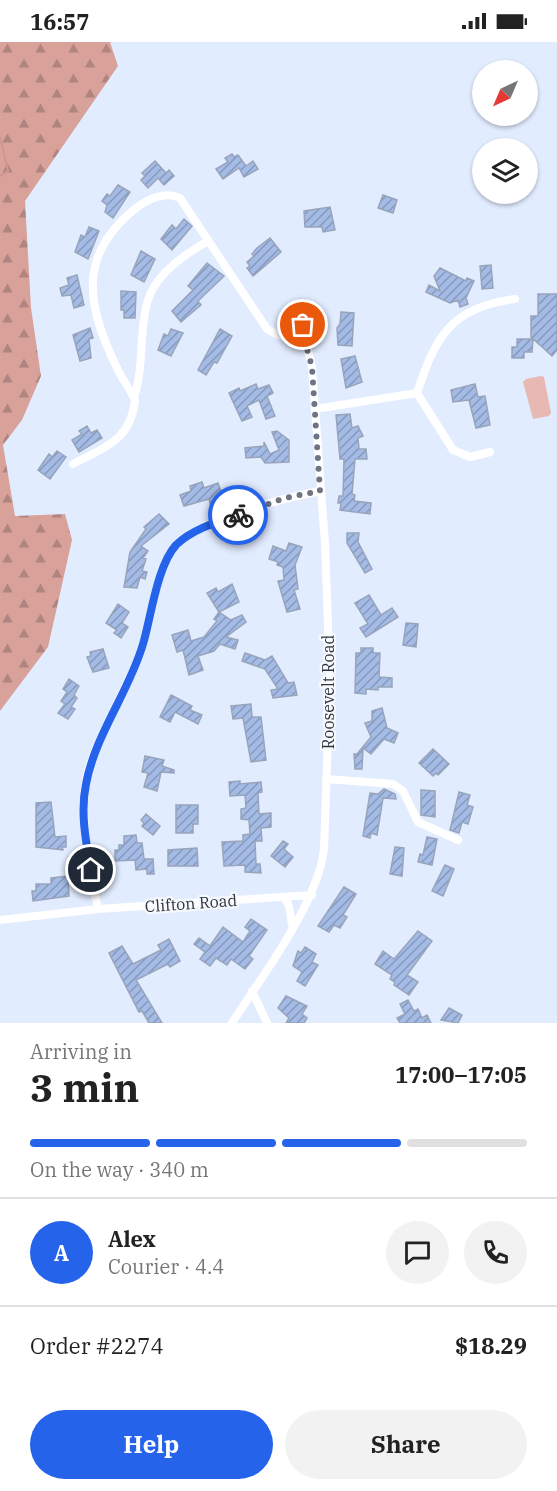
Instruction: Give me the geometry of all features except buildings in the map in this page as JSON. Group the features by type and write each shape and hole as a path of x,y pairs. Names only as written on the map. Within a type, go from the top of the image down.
{"street":[{"path":"134,397 116,367 93,301 93,274 99,249 117,225 148,200 163,196 180,198 267,329 298,340 304,338 308,330 301,324 292,328 293,337"},
{"path":"73,464 125,432 134,411 134,397 141,374 144,324 150,294 169,269 208,240"},
{"path":"417,393 432,356 452,321 464,313 493,302 515,298"},
{"name":"Roosevelt Road","path":"232,1023 312,896 323,857 330,717 329,671 312,367 304,338"},
{"path":"315,409 417,393"},
{"path":"417,393 453,450 470,457 490,452"},
{"path":"98,909 84,832 85,785 98,749 136,663 162,573 170,554 176,545 206,526 285,498 320,491"},
{"path":"326,779 393,784 403,791 418,822 458,840"},
{"name":"Clifton Road","path":"0,920 98,909 312,896"},
{"path":"284,897 290,906 292,926"},
{"path":"252,991 267,1023"}],"shaded area":[{"path":"544,377 551,413 549,416 533,419 523,382 526,379"}],"green space":[{"path":"0,42 110,42 118,66 25,201 31,308 41,376 22,420 3,445 15,516 65,514 72,540 48,647 0,711"}],"waterway":[{"path":"0,137 8,171 0,176"}],"way so far":[{"path":"238,515 285,498 320,491 312,367 310,352 304,338 308,330 303,325"}],"route":[{"path":"91,870 84,832 85,785 90,767 136,663 162,573 176,545 206,526 238,515"}]}
